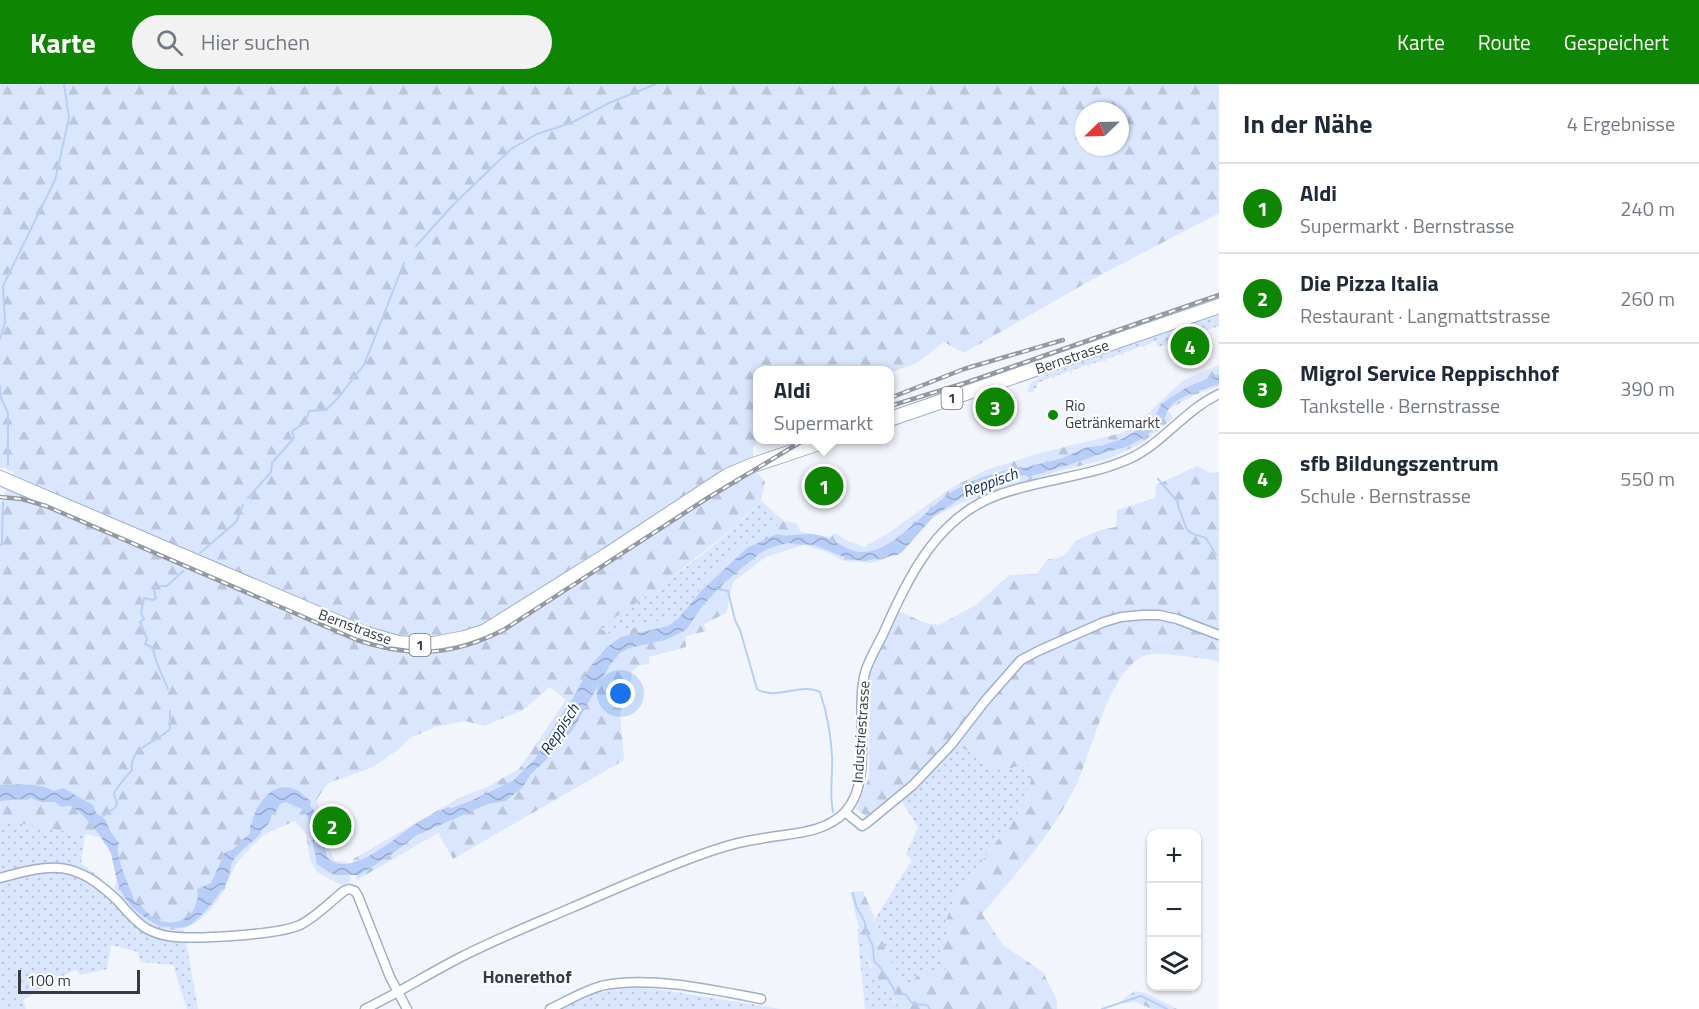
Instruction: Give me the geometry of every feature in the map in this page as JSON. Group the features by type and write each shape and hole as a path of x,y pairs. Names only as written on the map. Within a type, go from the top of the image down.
{"main road":[{"name":"Bernstrasse","path":"894,417 1219,306"},
{"name":"Bernstrasse","path":"0,478 363,633 398,643 428,645 465,638 494,627 727,476 816,444"}],"street":[{"name":"Industriestrasse","path":"845,812 855,797 860,780 860,724 865,673 909,579 927,551 956,521 982,502 1014,490 1103,468 1132,457 1152,445 1190,412 1219,394"},
{"path":"365,1009 474,951 713,850 813,830 828,825 845,812 862,826 913,785 951,745 1021,660 1104,622 1121,617 1159,615 1177,619 1219,635"},
{"path":"0,878 41,867 74,870 86,875 104,888 145,928 160,934 178,937 231,935 290,928 307,921 349,889 355,891 397,993 407,1009"},
{"path":"550,1009 604,986 626,983 666,984 761,999"}],"green space":[{"path":"0,84 1219,84 1219,213 1093,279 964,353 944,342 917,363 894,372 894,366 753,366 753,444 755,444 753,447 753,468 765,482 761,501 733,528 658,588 600,628 609,634 678,616 730,556 760,534 784,521 796,523 801,532 829,537 835,533 845,540 864,547 887,534 951,488 986,470 1040,453 1122,433 1146,415 1182,381 1219,365 1219,386 1194,395 1168,410 1173,418 1142,443 1108,459 1055,472 963,502 934,517 907,544 890,557 871,563 844,561 827,552 803,545 766,557 733,582 726,613 704,624 706,631 686,636 686,647 649,657 649,664 640,665 632,671 630,687 620,712 624,760 453,859 438,833 357,880 353,859 461,797 487,787 519,769 566,700 550,687 523,710 484,726 465,721 435,727 410,738 399,749 373,767 328,783 317,799 334,861 347,862 351,880 343,886 317,872 310,860 306,834 295,821 269,832 255,843 236,864 223,893 206,914 192,925 179,929 166,929 154,924 141,915 114,888 122,867 100,837 0,820 0,505 14,472 0,467"},
{"path":"1219,312 1219,326 1158,347 1156,341 1144,346 1146,351 1142,346 1123,353 1124,357 1121,354 1106,359 1107,363 1104,360 1089,365 1090,369 1087,365 1071,371 1072,375 1069,371 1054,377 1055,381 1052,377 1037,383 1037,387 1033,390 1034,393 1027,391 1031,383 1041,377"},
{"path":"1197,466 1210,473 1219,472 1219,661 1152,654 1133,663 1112,693 1067,803 1033,852 982,914 1003,945 1043,972 1057,1000 1057,1009 904,1009 892,998 874,971 862,940 850,892 863,891 889,960 909,986 921,971 949,968 942,951 949,932 946,921 953,901 1025,803 1031,780 1028,761 1012,768 996,769 955,743 898,795 867,817 856,809 869,777 870,675 899,611 925,623 939,625 976,605 1009,575 1037,574 1048,559 1064,555 1075,541 1103,529 1116,527 1117,510 1155,498 1156,485"},
{"path":"761,501 784,521 760,534 730,556 678,616 609,634 599,628 704,553"},
{"path":"955,743 1012,768 1028,761 1031,780 1025,803 953,901 946,921 949,931 942,951 949,968 921,971 909,986 889,960 875,919 912,860 906,854 918,827 900,799"},
{"path":"0,820 85,833 81,864 103,880 143,916 166,929 184,930 198,1009 187,1009 173,965 140,962 138,952 111,945 107,969 80,975 76,970 23,1000 26,1009 0,1009"},
{"path":"860,928 869,964 894,1002 904,1009 865,1009 857,929"},
{"path":"634,987 781,1009 561,1009 597,993"},
{"path":"1135,991 1146,993 1177,1009 1152,1009 1136,1002 1124,1003 1123,999"}],"water":[{"name":"Reppisch","path":"1219,374 1219,384 1193,393 1174,403 1158,426 1131,445 1028,477 1025,475 994,480 981,485 934,516 897,555 864,561 849,559 814,545 787,543 759,554 725,582 703,605 686,630 665,640 629,648 620,653 610,665 572,731 531,774 522,788 505,801 488,804 415,836 359,875 330,873 317,864 308,817 304,810 286,802 280,804 261,833 234,859 223,889 199,918 184,927 162,927 142,916 126,899 118,882 111,854 93,826 74,808 61,807 55,802 41,802 31,798 0,801 0,785 28,785 42,786 54,791 63,788 93,805 96,813 105,819 119,843 120,862 135,901 154,918 165,922 177,922 188,917 197,901 197,889 211,883 225,852 232,850 250,833 254,815 262,800 279,788 292,788 311,801 310,806 320,823 327,857 336,863 346,864 358,861 370,856 429,816 448,807 452,808 475,799 514,780 535,759 589,668 607,647 621,637 668,626 678,619 702,590 747,548 777,534 808,534 818,535 856,551 873,551 898,537 955,490 994,473 1063,458 1087,447 1101,446 1122,439 1146,425 1156,415 1161,404 1187,387"}],"waterway":[{"path":"0,339 5,322 3,286 55,180 69,118 64,84"},
{"path":"416,246 452,206 511,149 537,134 571,123 609,103 656,84"},
{"path":"248,498 271,472 272,463 294,438 292,431 305,423 309,411 326,410 364,365 404,263"},
{"path":"0,386 1,398 8,413 8,465"},
{"path":"1158,479 1178,502 1187,530 1206,538 1216,555"},
{"path":"0,545 2,544 3,502"},
{"path":"200,553 236,522 243,505"},
{"path":"168,689 153,648 145,644 147,639 140,622 144,619 141,613 144,598 153,600 156,598 154,590 156,586 167,586 183,571"},
{"path":"718,589 728,591 757,689 772,693 805,689 820,692 831,741 833,812"},
{"path":"101,817 115,808 117,804 115,792 132,770 135,756 145,746 170,729 170,711"},
{"path":"853,893 873,946 874,961 884,972 897,994 905,994 913,1004 927,1005 930,1009"},
{"path":"1102,1009 1141,996 1167,1009"}],"railway":[{"path":"894,405 968,382 1219,295"},
{"path":"894,396 964,369 1063,340"},
{"path":"0,497 22,499 46,506 357,640 396,650 432,651 468,645 505,629 706,499 797,444"}],"place":[{"name":"sfb Bildungszentrum","path":"1190,346"},
{"name":"Migrol Service Reppischhof","path":"995,407"},
{"name":"Rio Getränkemarkt","path":"1053,415"},
{"name":"Aldi","path":"824,486"},
{"name":"Die Pizza Italia","path":"332,826"}],"district":[{"name":"Honerethof","path":"527,977"}]}
